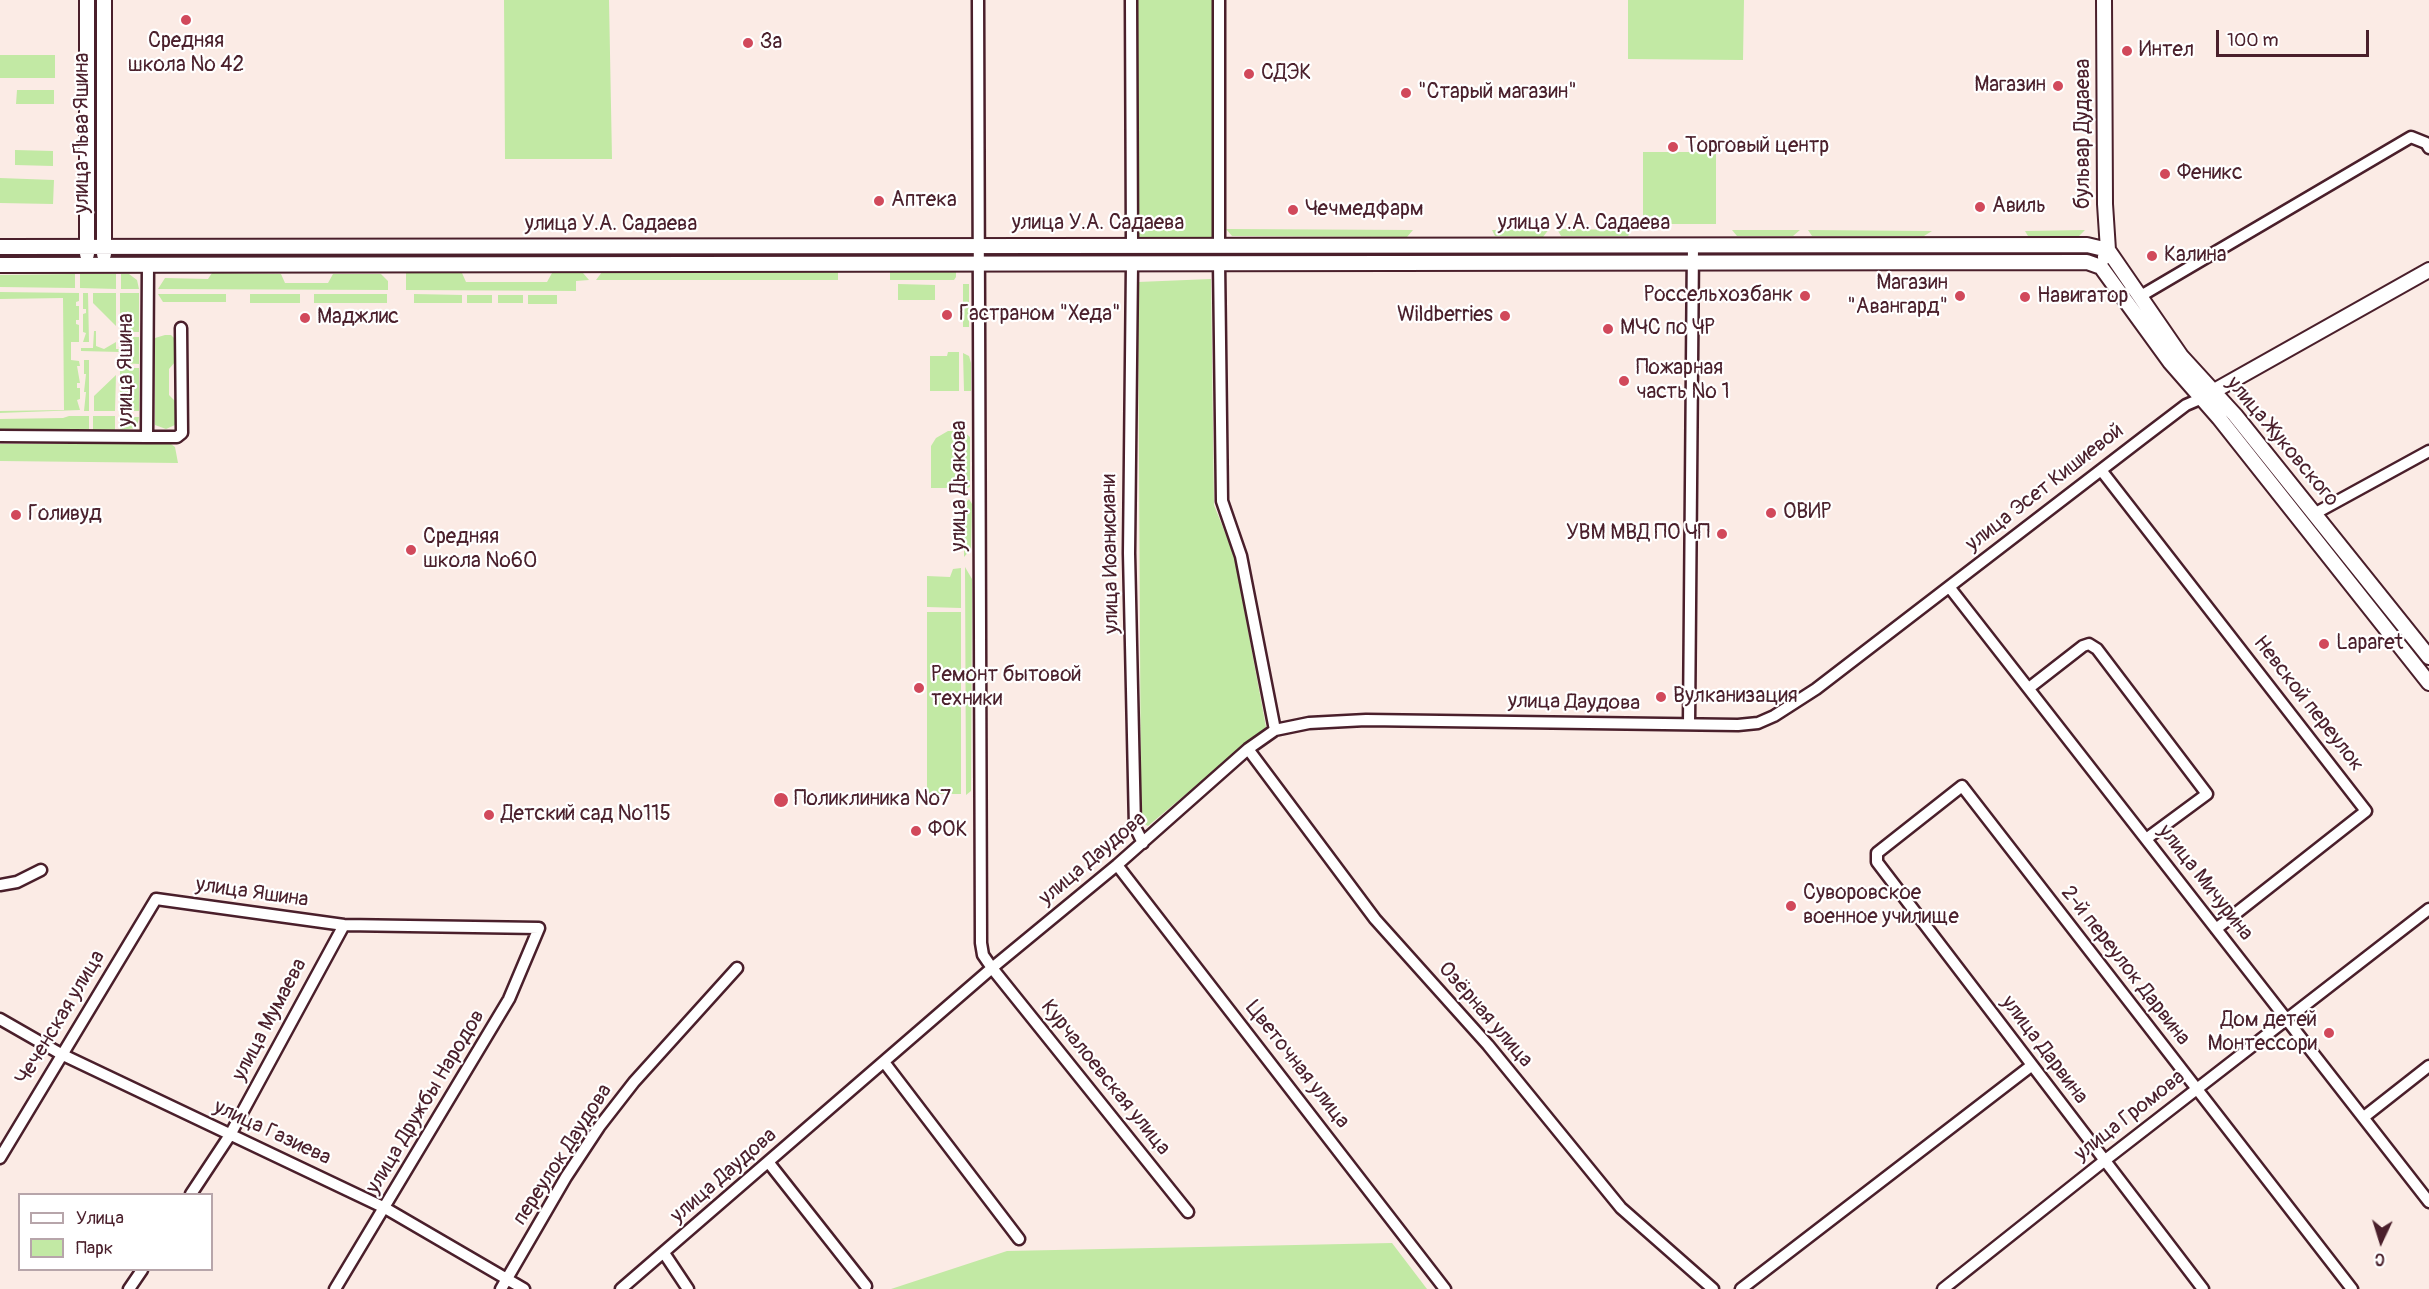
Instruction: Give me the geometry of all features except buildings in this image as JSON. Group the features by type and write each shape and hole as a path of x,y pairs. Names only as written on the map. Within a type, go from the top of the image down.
{"main road":[{"name":"улица Льва Яшина","path":"87,0 87,265"},
{"name":"улица Льва Яшина","path":"104,0 105,265"},
{"name":"бульвар Дудаева","path":"2101,267 2108,250 2105,204 2104,0"},
{"name":"улица У.А. Садаева","path":"0,247 2087,245 2108,250"},
{"name":"улица Жуковского","path":"2108,250 2181,356 2214,391 2429,657"},
{"name":"улица У.А. Садаева","path":"0,265 2087,262 2101,267"},
{"path":"2101,267 2142,325 2200,399 2219,418 2429,683"},
{"name":"улица Эсет Кишиевой","path":"2200,399 2429,270"}],"street":[{"name":"улица Дьякова","path":"978,0 981,943 983,955 992,968"},
{"path":"1131,0 1132,245"},
{"path":"1219,0 1219,245"},
{"path":"2139,297 2410,137 2426,143 2429,148"},
{"path":"1689,724 1693,245"},
{"path":"1219,262 1221,501 1242,556 1275,730"},
{"name":"улица Иоанисиани","path":"1132,264 1130,553 1135,827 1143,843"},
{"name":"улица Яшина","path":"0,436 147,437 147,265"},
{"path":"147,437 177,437 182,433 182,328"},
{"name":"улица Эсет Кишиевой","path":"1689,724 1738,726 1758,723 1774,716 1816,689 1950,588 2186,405 2200,399"},
{"path":"2314,514 2429,451"},
{"name":"Невской переулок","path":"2101,470 2366,812 2216,929"},
{"name":"улица Мичурина","path":"1950,588 2429,1202"},
{"path":"2030,688 2083,646 2089,644 2097,649 2207,794 2146,839"},
{"name":"улица Даудова","path":"621,1289 992,968 1143,843 1248,749 1275,730 1308,723 1366,720 1689,724"},
{"name":"Озёрная улица","path":"1248,749 1375,919 1488,1045 1621,1208 1713,1289"},
{"name":"2-й переулок Дарвина","path":"1877,862 1877,853 1962,786 2352,1289"},
{"name":"улица Дарвина","path":"1877,862 2203,1289"},
{"name":"Цветочная улица","path":"1117,865 1445,1289"},
{"path":"0,885 17,882 41,870"},
{"name":"улица Яшина","path":"156,899 344,925 540,928"},
{"name":"Чеченская улица","path":"0,1158 156,899"},
{"name":"улица Громова","path":"1943,1289 2285,1019 2429,909"},
{"name":"улица Мумаева","path":"192,1193 230,1135 344,925"},
{"name":"улица Дружбы Народов","path":"335,1289 509,999 540,928"},
{"name":"переулок Даудова","path":"501,1289 566,1177 599,1127 634,1082 737,968"},
{"name":"Курчалоевская улица","path":"992,968 1188,1212"},
{"name":"улица Газиева","path":"0,1018 61,1054 385,1208 524,1289"},
{"path":"884,1062 1019,1239"},
{"path":"2364,1117 2429,1065"},
{"path":"1742,1289 2031,1066"},
{"path":"769,1163 866,1286"},
{"path":"664,1253 688,1289"},
{"path":"129,1289 141,1271"}],"green space":[{"path":"504,0 609,0 612,159 505,159"},
{"path":"1135,0 1214,0 1215,237 1136,237"},
{"path":"1628,0 1744,0 1743,60 1628,59"},
{"path":"0,55 55,55 55,78 0,78"},
{"path":"17,90 54,90 54,104 16,104"},
{"path":"15,150 53,151 53,166 15,165"},
{"path":"1643,152 1716,152 1716,224 1643,224"},
{"path":"0,178 54,180 53,204 0,203"},
{"path":"1226,229 1413,230 1407,237 1232,236"},
{"path":"1549,229 1543,237 1495,236 1492,230"},
{"path":"1557,229 1632,230 1628,236 1561,236"},
{"path":"1732,230 1800,230 1793,236 1737,236"},
{"path":"1808,230 1932,231 1924,236 1812,236"},
{"path":"2085,230 2079,236 2028,236 2025,231"},
{"path":"890,271 956,272 956,277 954,280 890,280"},
{"path":"602,272 838,272 838,280 596,280"},
{"path":"212,273 281,274 285,283 328,283 333,274 381,274 388,281 388,290 158,289 165,278 208,279"},
{"path":"406,273 462,273 466,282 547,282 552,273 583,273 589,280 576,281 576,291 406,290"},
{"path":"75,274 75,288 0,287 0,275"},
{"path":"80,274 116,274 116,289 80,288"},
{"path":"121,274 129,274 137,280 139,289 121,289"},
{"path":"1211,279 1214,505 1234,555 1266,727 1148,826 1141,822 1138,282"},
{"path":"898,284 935,285 935,300 898,300"},
{"path":"963,284 969,284 969,327 963,327"},
{"path":"0,292 79,293 76,306 79,306 79,320 76,320 76,324 79,325 79,342 71,342 71,360 79,361 80,366 77,366 80,383 77,383 77,388 80,388 80,399 77,400 80,410 0,413 0,411 64,410 63,298 0,299"},
{"path":"83,293 88,293 89,342 83,342 86,333 83,332 83,314 86,313 86,309 83,309"},
{"path":"93,293 116,293 116,326 93,303"},
{"path":"120,293 139,293 139,332 120,332"},
{"path":"158,294 226,294 226,302 163,302"},
{"path":"250,294 300,294 300,303 250,303"},
{"path":"314,294 387,294 387,303 314,303"},
{"path":"414,294 462,295 462,303 414,303"},
{"path":"467,295 492,295 492,303 467,303"},
{"path":"498,295 523,295 523,303 498,303"},
{"path":"528,295 557,295 557,304 528,304"},
{"path":"94,331 96,331 96,346 104,349 116,342 116,349 120,349 120,337 139,337 139,364 120,363 120,352 81,351 81,348 93,348"},
{"path":"171,335 175,339 175,362 169,369 169,395 175,401 175,425 166,429 155,425 155,338"},
{"path":"948,352 959,352 959,391 930,391 930,356 947,356"},
{"path":"963,353 969,356 971,363 971,391 964,391"},
{"path":"84,360 89,360 89,411 84,411 86,374 84,374"},
{"path":"120,368 139,368 139,411 120,411"},
{"path":"116,375 115,411 94,411 94,396"},
{"path":"89,416 89,430 0,430 0,419"},
{"path":"93,416 115,416 115,430 93,430"},
{"path":"120,417 139,417 137,428 120,430"},
{"path":"948,431 959,431 960,488 931,488 931,446 936,438"},
{"path":"964,432 970,437 970,487 965,489"},
{"path":"0,444 171,444 175,447 178,463 0,461"},
{"path":"969,499 972,504 971,549 964,557 964,505"},
{"path":"965,567 972,579 971,791 966,795"},
{"path":"961,568 961,608 927,607 927,576 950,577 953,569"},
{"path":"927,612 961,612 961,794 927,794"},
{"path":"1392,1243 1427,1289 891,1289 1007,1251"}],"place":[{"name":"Средняя школа № 42","path":"186,20"},
{"name":"За","path":"748,43"},
{"name":"Интел","path":"2127,51"},
{"name":"СДЭК","path":"1249,74"},
{"name":"Магазин","path":"2058,86"},
{"name":"\"Старый магазин\"","path":"1406,93"},
{"name":"Торговый центр","path":"1673,147"},
{"name":"Феникс","path":"2165,174"},
{"name":"Аптека","path":"879,201"},
{"name":"Авиль","path":"1980,207"},
{"name":"Чечмедфарм","path":"1293,210"},
{"name":"Калина","path":"2152,256"},
{"name":"Россельхозбанк","path":"1805,296"},
{"name":"Магазин \"Авангард\"","path":"1960,296"},
{"name":"Навигатор","path":"2025,297"},
{"name":"Гастраном \"Хеда\"","path":"947,315"},
{"name":"Wildberries","path":"1505,316"},
{"name":"Маджлис","path":"305,318"},
{"name":"МЧС по ЧР","path":"1608,329"},
{"name":"Пожарная часть № 1","path":"1624,381"},
{"name":"ОВИР","path":"1771,513"},
{"name":"Голивуд","path":"16,515"},
{"name":"УВМ МВД ПО ЧП","path":"1722,534"},
{"name":"Средняя школа №60","path":"411,550"},
{"name":"Laparet","path":"2324,644"},
{"name":"Ремонт бытовой техники","path":"919,688"},
{"name":"Вулканизация","path":"1661,697"},
{"name":"Поликлиника №7","path":"781,800"},
{"name":"Детский сад №115","path":"489,815"},
{"name":"ФОК","path":"916,831"},
{"name":"Суворовское военное училище","path":"1791,906"},
{"name":"Дом детей Монтессори","path":"2329,1033"}]}
